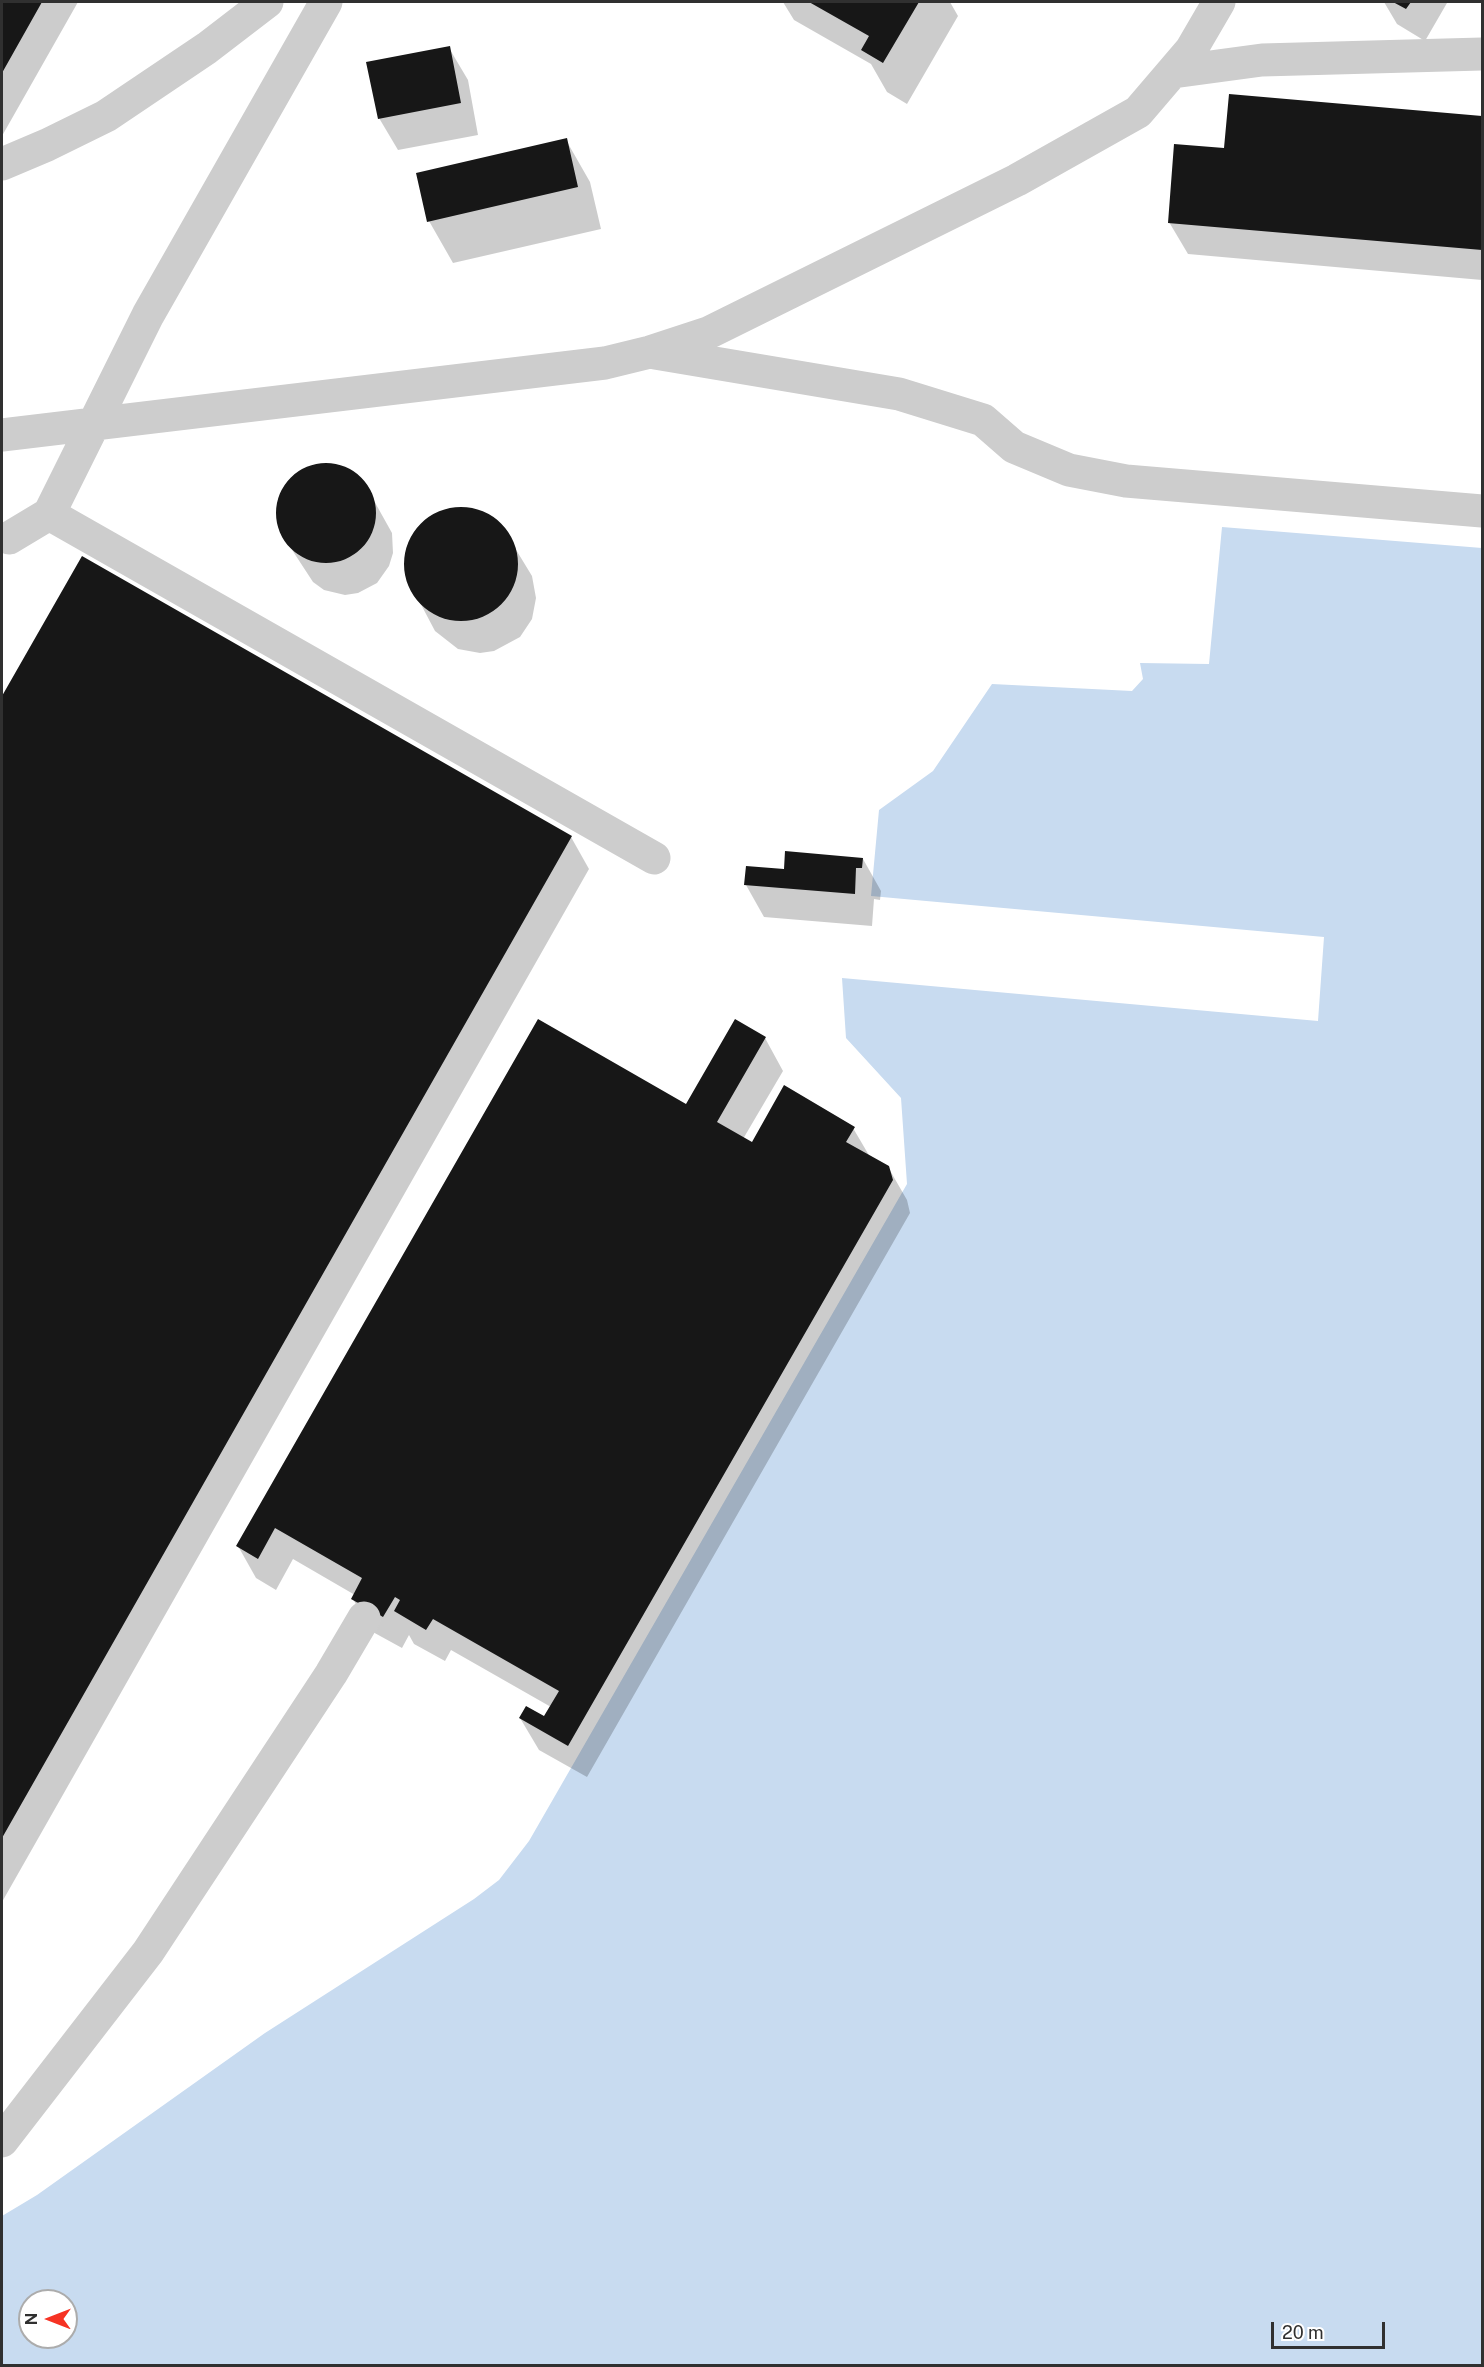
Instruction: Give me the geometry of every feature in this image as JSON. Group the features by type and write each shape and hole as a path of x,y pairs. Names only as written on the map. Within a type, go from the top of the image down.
{"lane":[{"path":"2,164 106,116 207,48 267,2"},
{"path":"4,538 49,514 148,315 326,2"},
{"path":"2,435 605,363 650,352 708,333 1017,180 1138,112 1191,50 1219,2"},
{"path":"1173,72 1262,60 1482,54"},
{"path":"650,352 899,394 983,420 1014,447 1069,470 1126,481 1482,511"},
{"path":"49,514 654,858"},
{"path":"2,2141 148,1952 331,1674 364,1618"}],"water":[{"path":"1222,527 1482,548 1482,2365 2,2365 2,2216 37,2195 265,2033 474,1899 499,1880 529,1841 907,1184 901,1098 846,1038 842,978 1318,1021 1324,937 871,896 879,810 933,771 992,684 1132,691 1143,679 1140,663 1209,664"}],"building":[{"path":"2,2 42,2 2,73"},
{"path":"809,2 919,2 883,63 861,50 869,36"},
{"path":"1393,2 1411,2 1406,9"},
{"path":"450,46 461,103 378,119 366,62"},
{"path":"1229,94 1482,116 1482,250 1168,223 1174,144 1224,148"},
{"path":"567,138 578,187 427,222 416,173"},
{"path":"326,463 354,471 368,485 376,513 368,541 354,555 326,563 298,555 284,541 276,513 284,485 298,471"},
{"path":"461,507 483,511 502,523 514,542 518,564 514,586 502,605 483,617 461,621 439,617 420,605 408,586 404,564 408,542 420,523 439,511"},
{"path":"82,556 572,836 2,1838 2,696"},
{"path":"785,851 863,858 862,868 856,868 855,894 744,885 746,866 784,869"},
{"path":"538,1019 686,1104 735,1019 766,1037 717,1122 752,1142 784,1085 855,1127 846,1142 889,1166 893,1180 568,1746 519,1718 526,1706 544,1716 559,1691 433,1619 426,1630 394,1611 400,1600 395,1597 383,1617 351,1599 362,1578 275,1528 258,1559 236,1546"}]}
